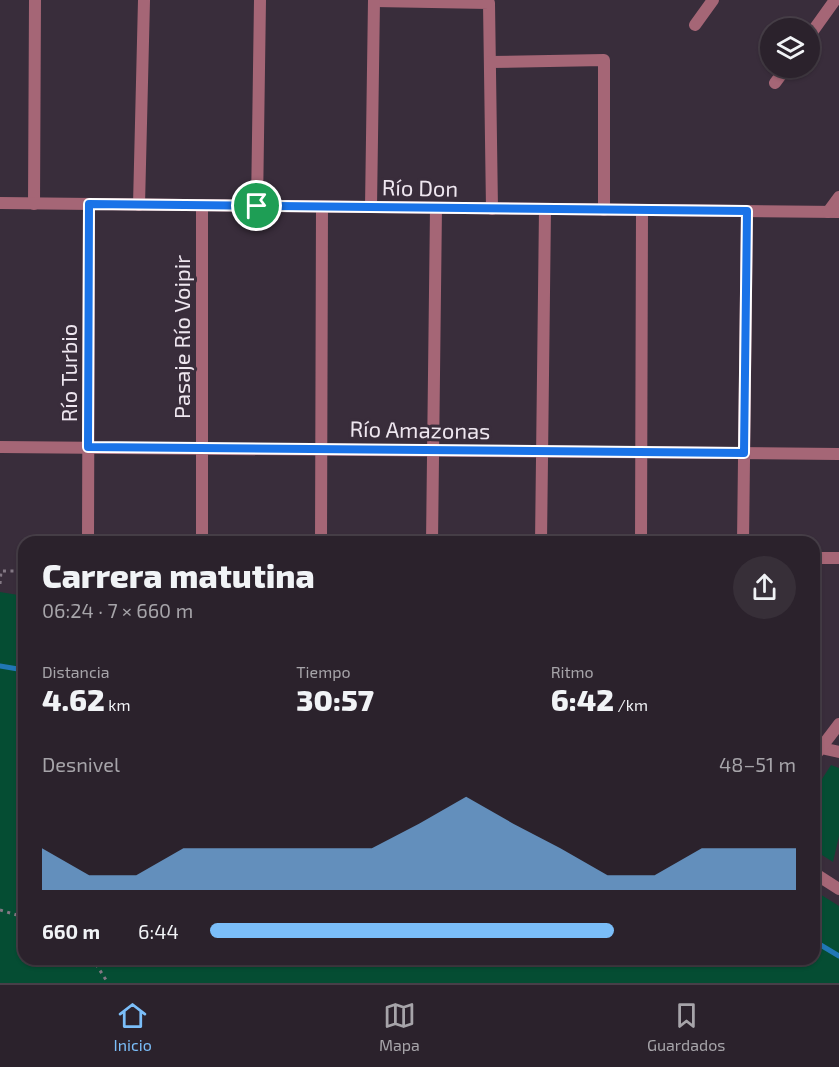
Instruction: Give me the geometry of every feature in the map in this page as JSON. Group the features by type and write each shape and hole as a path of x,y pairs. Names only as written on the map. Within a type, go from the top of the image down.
{"street":[{"path":"34,204 35,0"},
{"path":"139,205 144,0"},
{"path":"257,206 260,0"},
{"path":"372,207 374,0 489,3 492,209"},
{"path":"695,25 713,0"},
{"path":"820,21 835,0"},
{"path":"490,62 604,60 604,210"},
{"path":"775,83 779,78"},
{"path":"833,212 839,197"},
{"name":"Río Don","path":"0,203 833,212"},
{"name":"Río Turbio","path":"88,536 89,204"},
{"name":"Pasaje Río Voipir","path":"202,206 202,536"},
{"path":"321,536 322,207"},
{"path":"432,536 436,208"},
{"path":"541,536 545,209"},
{"path":"641,536 642,210"},
{"path":"743,536 747,211"},
{"name":"Río Amazonas","path":"0,447 839,454"},
{"path":"820,558 839,558"},
{"path":"820,750 839,724"},
{"path":"820,753 839,752"},
{"path":"820,877 839,889"}],"path":[{"path":"0,584 1,571 18,571"},
{"path":"0,910 18,915"},
{"path":"96,965 108,983"}],"green space":[{"path":"0,592 18,595 18,965 820,965 820,894 839,906 839,983 0,983"},
{"path":"831,765 839,768 839,836 833,862 820,854 820,782"}],"waterway":[{"path":"0,666 18,669"},
{"path":"820,945 839,956"}],"route":[{"path":"89,204 257,206 747,211 744,453 88,447 89,204"}]}
